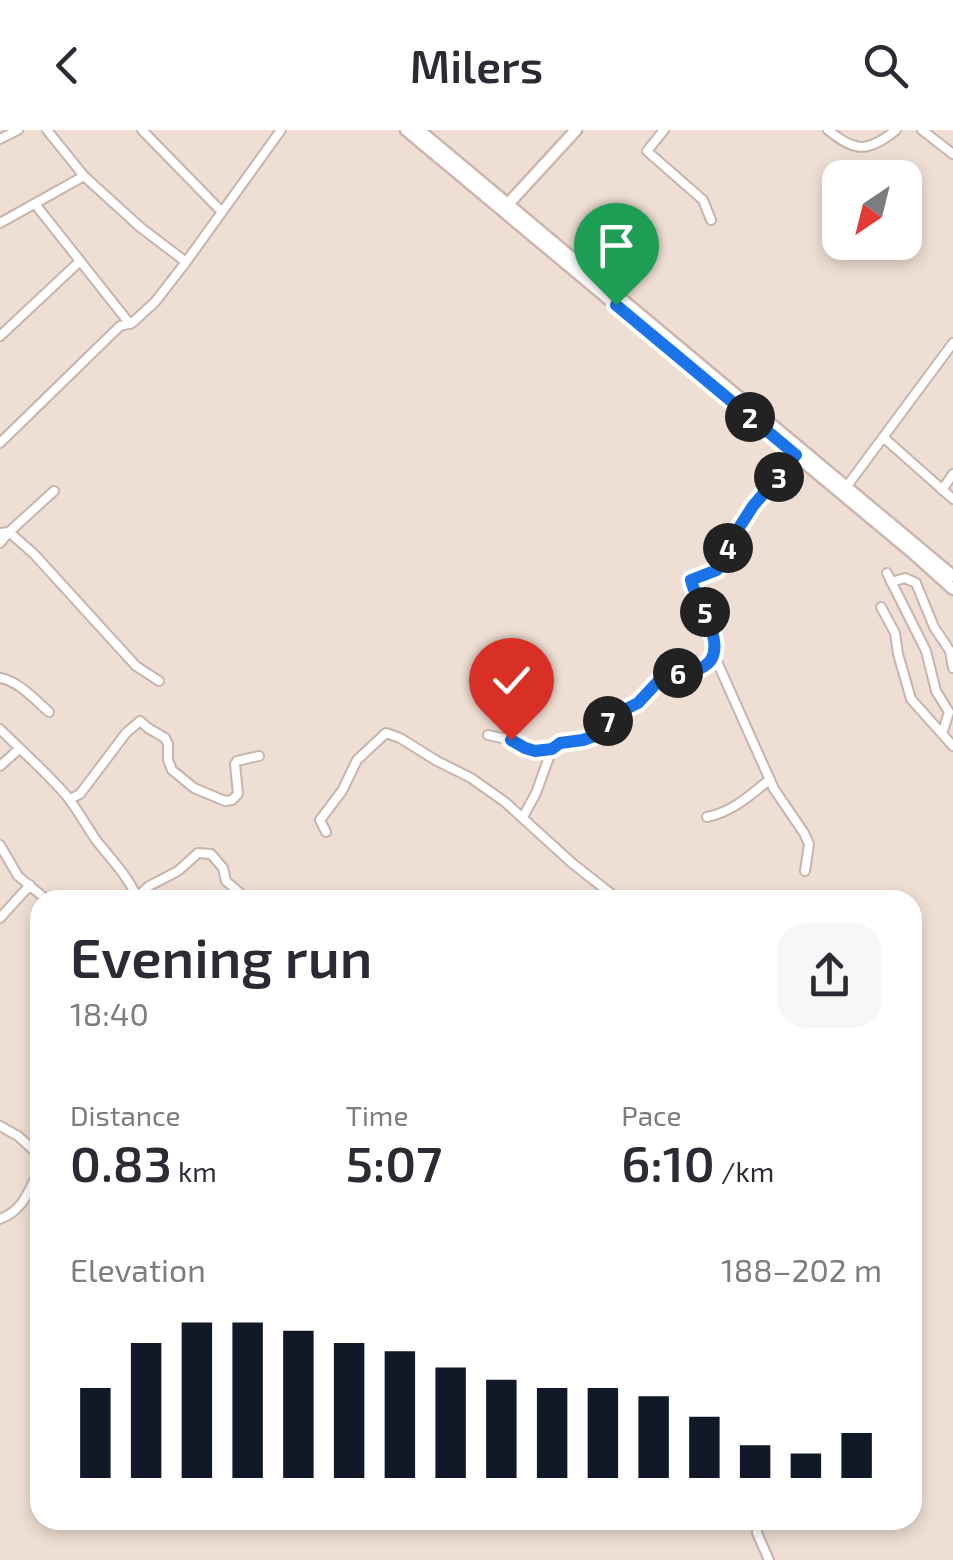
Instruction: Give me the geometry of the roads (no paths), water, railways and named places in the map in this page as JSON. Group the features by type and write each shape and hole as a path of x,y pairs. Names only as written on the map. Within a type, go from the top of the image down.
{"main road":[{"path":"406,130 798,452 953,589"},
{"path":"419,130 618,302"},
{"path":"508,204 572,132"},
{"path":"798,452 847,486 953,576"}],"street":[{"path":"0,139 18,130"},
{"path":"47,130 84,176 186,262"},
{"path":"142,130 222,212"},
{"path":"2,438 120,326 130,324 154,302 281,130"},
{"path":"664,130 647,151 700,198 711,220"},
{"path":"828,130 858,148 880,142 896,130"},
{"path":"922,130 953,154"},
{"path":"0,223 84,176"},
{"path":"35,204 130,324"},
{"path":"0,335 80,262"},
{"path":"847,486 953,343"},
{"path":"883,437 953,500"},
{"path":"798,452 753,506 717,570 691,580 714,637 714,655 770,779 809,844 805,871"},
{"path":"942,490 953,474"},
{"path":"0,543 4,532 54,490"},
{"path":"4,532 34,554 136,666 159,681"},
{"path":"942,734 951,714 936,692 926,651 889,577 916,583 934,628 948,647 953,668"},
{"path":"881,608 895,633 911,700 953,746"},
{"path":"522,817 536,793 552,749 560,743 594,736 616,714 638,703 665,674 700,670 714,655"},
{"path":"0,678 24,689 49,712"},
{"path":"70,799 80,794 126,733 140,721 165,738 170,766 184,781 225,801 238,794 237,761 259,756"},
{"path":"0,729 70,799 134,890"},
{"path":"326,832 320,820 342,791 357,760 386,733 471,778 606,890"},
{"path":"488,735 511,740 529,750 552,749"},
{"path":"0,766 19,749"},
{"path":"707,816 726,812 770,779"},
{"path":"0,845 15,872 36,890"},
{"path":"145,890 178,871 198,853 211,854 223,868 226,880 237,890"},
{"path":"0,918 30,885"},
{"path":"0,1126 30,1147"},
{"path":"0,1220 22,1205 30,1189"},
{"path":"757,1530 769,1560"}]}
